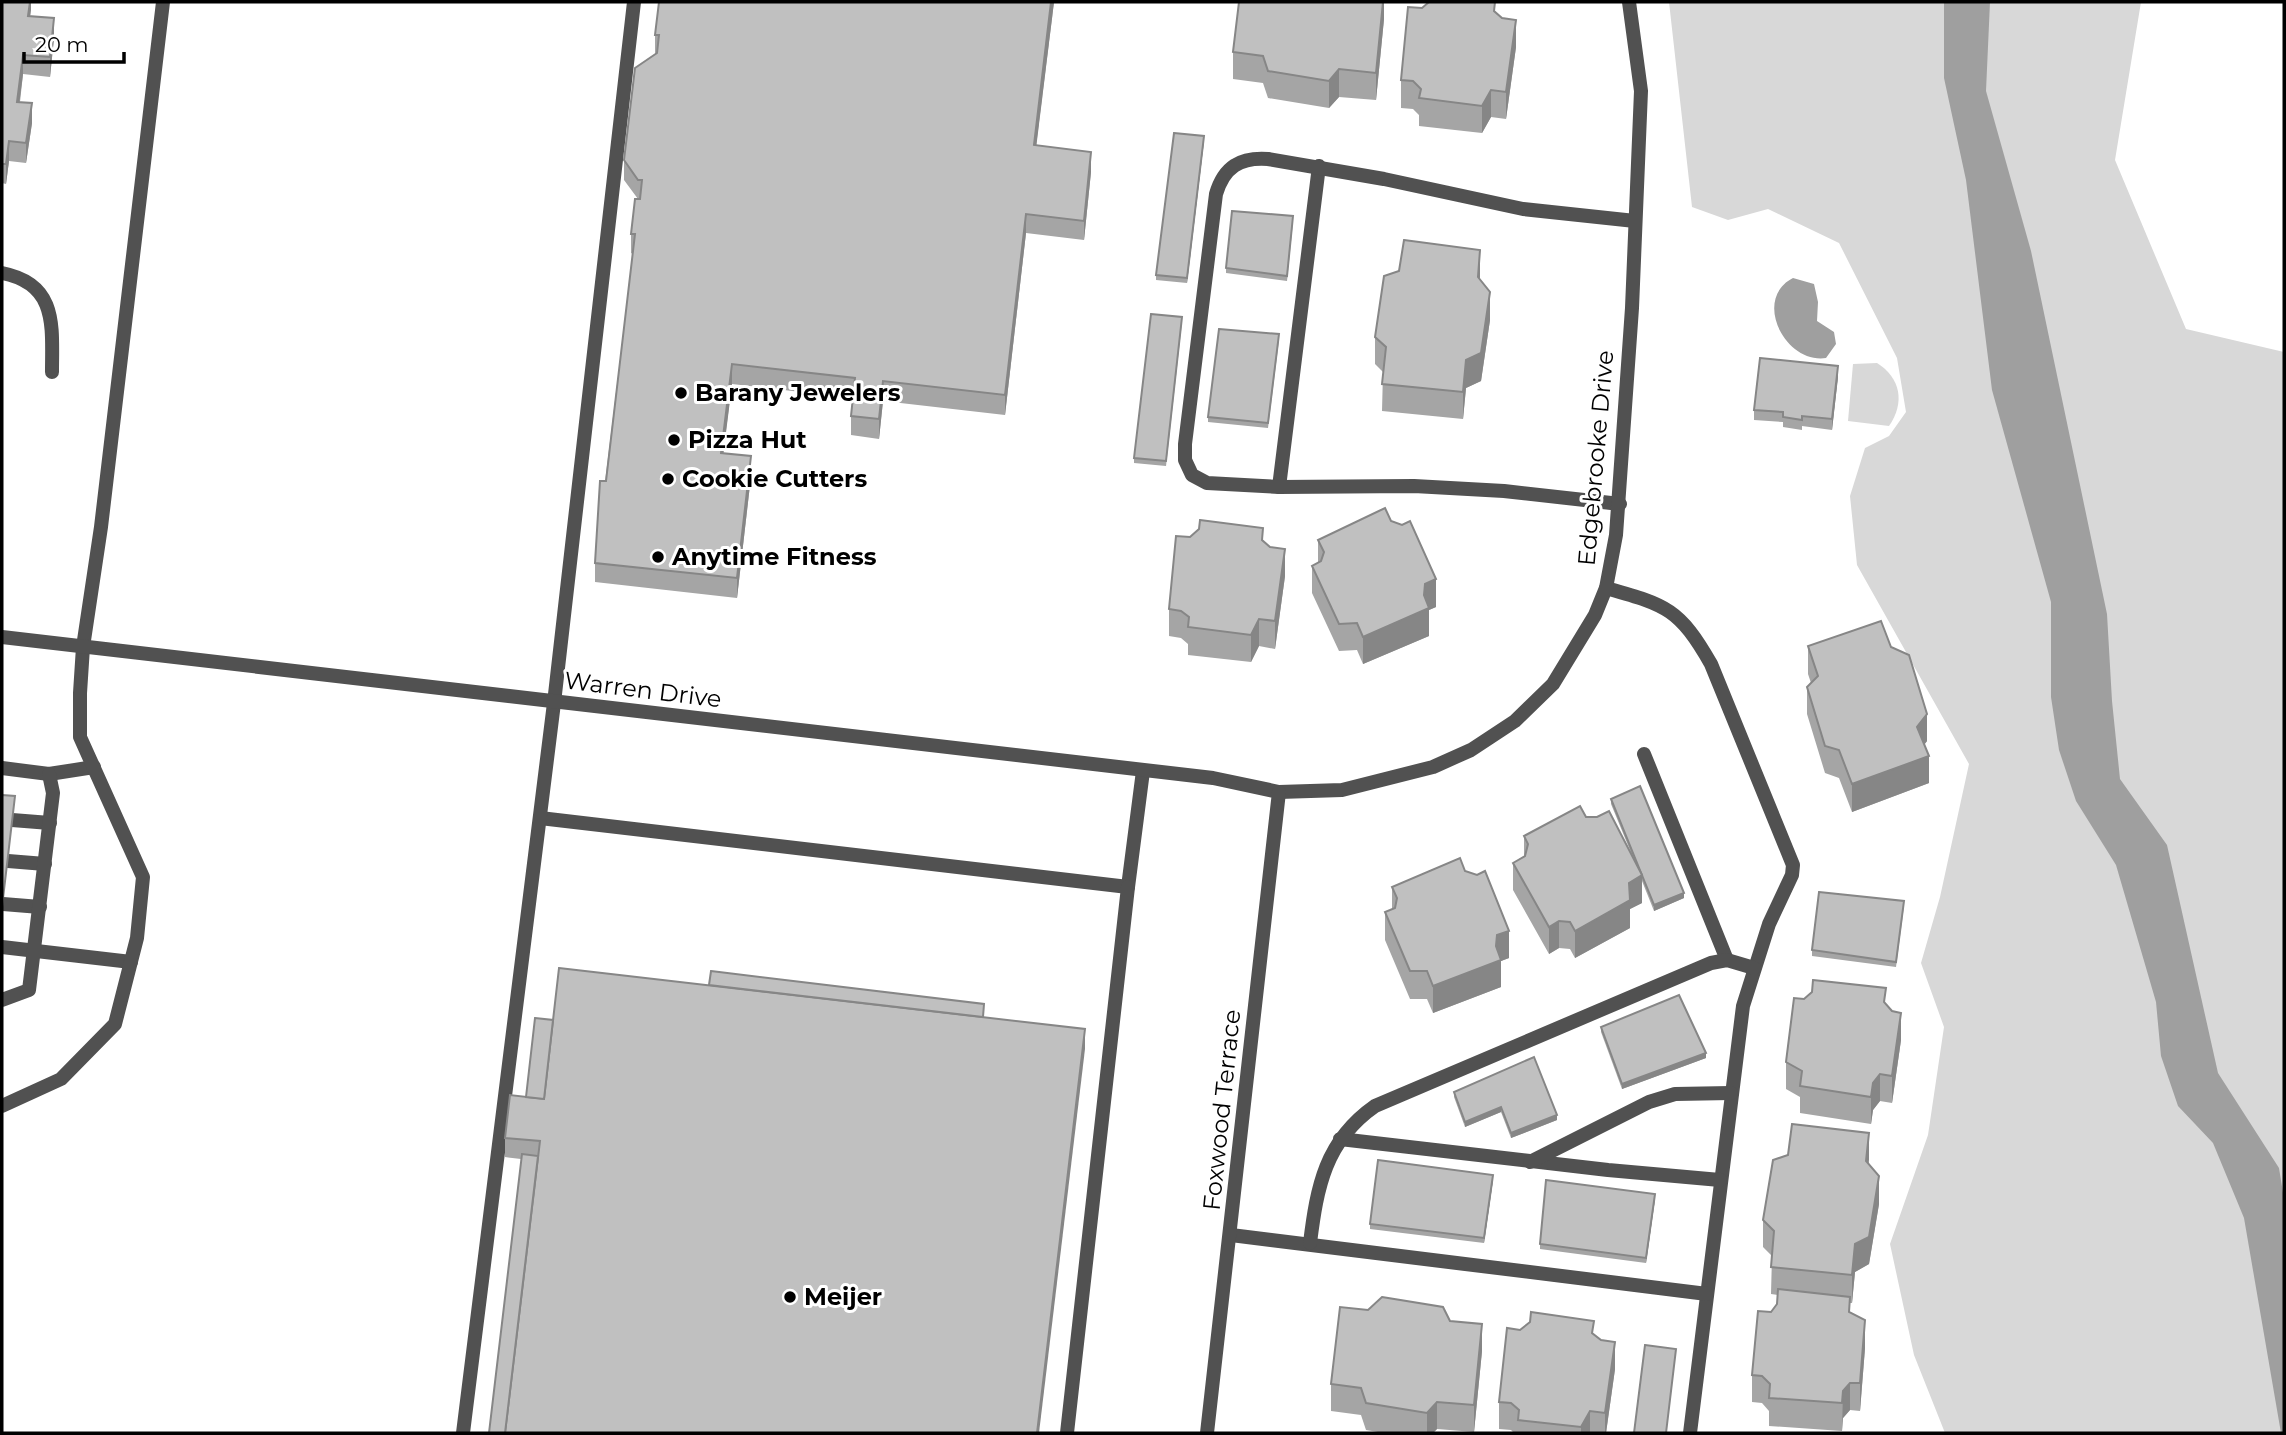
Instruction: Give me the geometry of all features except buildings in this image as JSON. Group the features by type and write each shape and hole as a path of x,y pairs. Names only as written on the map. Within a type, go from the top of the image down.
{"street":[{"path":"2,1106 61,1079 115,1024 137,938 143,877 80,737 83,647 101,527 163,2"},
{"path":"463,1433 554,703 634,2"},
{"name":"Edgebrooke Drive","path":"1279,792 1342,790 1380,782 1433,767 1471,750 1515,720 1553,684 1590,625 1606,588 1619,504 1641,90 1629,2"},
{"path":"1619,504 1504,491 1414,486 1279,487 1206,483 1192,475 1185,460 1216,194 1221,178 1231,166 1252,158 1319,166 1523,209 1635,221"},
{"path":"1279,487 1319,166"},
{"path":"2,273 27,281 40,291 52,326 52,372"},
{"path":"1606,588 1672,611 1694,635 1711,664 1792,855 1792,875 1769,924 1743,1006 1690,1433"},
{"name":"Warren Drive","path":"2,637 1213,778 1279,792"},
{"path":"1644,754 1727,960"},
{"path":"2,768 49,774 94,767"},
{"path":"1068,1433 1143,771"},
{"path":"2,1000 29,990 53,793 49,774"},
{"name":"Foxwood Terrace","path":"1207,1433 1279,792"},
{"path":"540,818 1128,887"},
{"path":"12,820 50,823"},
{"path":"8,861 45,864"},
{"path":"3,904 40,907"},
{"path":"2,947 131,962"},
{"path":"1310,1243 1320,1184 1340,1139 1355,1120 1375,1106 1711,962 1727,960 1754,968"},
{"path":"1530,1162 1649,1101 1675,1094 1731,1093"},
{"path":"1340,1139 1530,1162 1720,1180"},
{"path":"1231,1235 1707,1294"}],"shaded area":[{"path":"1669,2 2141,2 2115,160 2186,329 2284,352 2284,1433 1945,1433 1914,1355 1890,1244 1928,1135 1944,1027 1921,963 1940,897 1969,764 1857,565 1850,496 1865,448 1889,436 1906,412 1897,358 1839,243 1768,209 1728,220 1692,207"},
{"path":"1944,2 1990,2 1986,91 2031,251 2107,614 2120,779 2167,845 2218,1073 2279,1168 2284,1199 2284,1433 2281,1433 2244,1218 2213,1143 2178,1106 2161,1056 2156,1002 2116,865 2076,801 2059,750 2051,697 2051,602 1992,390 1966,180 1944,78"},
{"path":"1793,278 1814,284 1818,302 1817,321 1834,332 1836,344 1826,358 1811,357 1798,351 1787,341 1779,328 1775,300 1781,288"},
{"path":"1877,363 1896,383 1899,400 1894,417 1889,426 1848,421 1853,364"}],"place":[{"name":"Barany Jewelers","path":"681,393"},
{"name":"Pizza Hut","path":"674,440"},
{"name":"Cookie Cutters","path":"668,479"},
{"name":"Anytime Fitness","path":"658,557"},
{"name":"Meijer","path":"790,1297"}]}
